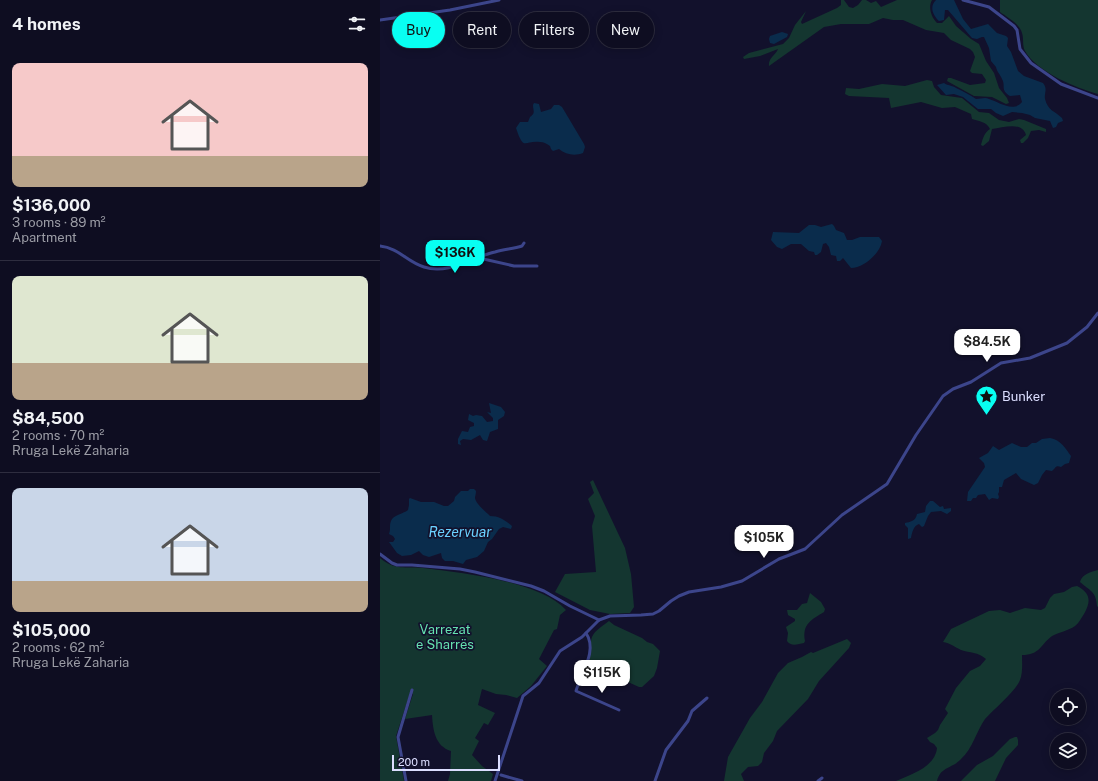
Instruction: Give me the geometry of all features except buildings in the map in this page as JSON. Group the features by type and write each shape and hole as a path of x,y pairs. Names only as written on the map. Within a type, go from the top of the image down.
{"street":[{"path":"380,20 450,10 499,0"},
{"path":"963,0 989,7 1014,26 1017,30 1020,49 1025,57 1037,68 1061,84 1098,98"},
{"path":"380,246 394,249 422,267 435,270 455,266 495,252 522,246 524,243"},
{"path":"479,258 514,266 537,266"},
{"path":"496,781 522,698 539,683 560,651 586,633 599,620 610,616 653,614 659,611 671,600 679,596 690,592 721,587 742,580 779,559 805,549 842,515 887,484 916,435 944,396 953,389 971,382 1001,363 1030,358 1067,343 1087,327 1098,313"},
{"path":"380,554 392,564 467,570 531,586 544,591 570,606 594,616 599,620"},
{"path":"586,633 590,641 590,651 586,668 576,691 619,710"},
{"path":"406,781 398,737 412,690"},
{"path":"655,781 666,750 685,725 692,711 707,698"},
{"path":"501,775 519,780"},
{"path":"818,781 822,778"}],"green space":[{"path":"841,0 844,0 849,7 853,8 862,0 866,0 871,3 876,1 881,7 897,0 932,0 930,6 931,12 937,23 942,23 949,16 956,26 979,44 986,61 994,73 999,88 1009,103 1006,104 992,97 974,96 947,81 948,78 951,78 970,85 985,83 986,80 982,74 972,73 970,71 975,57 970,49 951,40 944,33 926,30 903,20 883,18 869,24 841,24 824,27 769,66 771,59 778,49 760,56 744,59 743,57 749,53 783,44 789,38 795,25 806,11 801,22 802,24 837,8 841,5"},
{"path":"1000,0 1098,0 1098,94 1068,83 1038,66 1024,49 1023,35 1019,27 1000,12"},
{"path":"927,80 932,81 934,87 941,95 962,98 979,112 989,113 999,120 1009,122 1019,119 1024,120 1046,129 1046,132 1039,130 1031,131 1028,138 1021,143 1020,140 1026,135 1021,128 1012,126 992,129 989,141 983,146 981,145 983,138 990,129 989,127 982,122 972,119 971,114 955,107 942,108 921,102 891,108 889,98 849,96 845,94 846,88 859,89 882,84 905,86"},
{"path":"593,480 625,548 631,574 634,607 630,613 610,614 590,610 555,592 565,574 596,572 592,526 595,516 588,499 594,493 590,482"},
{"name":"Varrezat e Sharrës","path":"380,558 391,565 400,567 423,568 479,576 520,585 554,600 566,610 560,615 557,629 554,630 539,659 547,666 531,686 517,698 496,694 482,689 478,705 495,713 488,725 484,723 475,738 479,741 472,755 482,766 493,774 491,781 448,781 450,774 451,751 446,749 438,741 434,732 432,715 405,719 413,694 410,693 396,736 404,781 380,781"},
{"path":"1098,570 1098,607 1094,594 1080,582 1085,575"},
{"path":"1077,586 1085,592 1089,602 1080,620 1072,628 1052,636 1033,653 1022,655 1022,674 1018,684 1010,695 985,719 965,755 958,762 944,770 937,781 896,781 922,769 932,760 937,748 927,738 938,730 948,713 945,709 956,688 970,671 980,666 986,659 980,655 961,650 943,642 951,629 989,611 1000,610 1010,613 1025,608 1041,610 1045,608 1050,598 1054,594 1064,592"},
{"path":"810,593 821,602 825,609 824,612 811,620 806,626 804,643 795,645 790,644 787,641 788,633 786,627 795,621 795,619 788,615 787,610 797,610 802,604 807,603"},
{"path":"609,621 614,625 653,644 660,651 654,676 642,687 597,668 598,666 589,660 593,634"},
{"path":"847,639 851,643 849,648 819,681 808,699 777,731 773,741 764,753 762,762 758,766 748,767 741,774 744,781 724,781 728,757 778,673 788,663 811,652 813,653"},
{"path":"1017,737 1018,745 1006,758 995,781 961,781 977,765 993,756 1010,739"}],"water":[{"path":"936,0 954,0 963,19 971,29 988,24 997,33 1006,36 1008,38 1007,46 1011,52 1018,71 1024,76 1043,83 1046,91 1046,103 1062,118 1063,121 1058,123 1056,127 1053,128 1050,121 1035,118 1022,113 1012,112 1003,116 991,109 978,109 963,97 954,94 946,95 937,85 944,83 976,99 987,98 1010,107 1014,107 1022,102 1020,95 1010,96 1005,92 1003,81 996,67 991,61 989,48 984,37 977,39 972,38 948,10 945,10 944,20 939,21 932,8"},
{"path":"782,32 788,34 787,37 774,44 770,43 770,36"},
{"path":"534,103 539,104 541,112 551,109 554,105 559,105 562,107 584,144 585,147 583,153 565,153 559,149 553,151 550,146 545,143 525,143 521,140 516,128 520,122 528,122 534,113"},
{"path":"832,224 836,230 844,233 847,240 860,237 879,237 882,241 881,246 866,263 861,266 851,268 843,258 840,261 837,261 836,256 831,255 829,247 826,243 823,244 821,252 815,255 814,252 809,251 801,244 791,244 782,249 777,247 771,240 773,232 799,233 809,225 821,227"},
{"path":"489,403 501,407 505,412 504,416 498,420 498,429 490,432 487,441 483,440 480,435 471,440 463,439 460,441 461,445 458,444 458,439 462,431 468,432 470,427 474,426 474,423 468,420 469,414 473,416 482,416 487,422 493,421 493,418 487,412 491,413"},
{"path":"1050,438 1060,442 1067,450 1071,456 1069,463 1061,467 1059,466 1052,471 1046,470 1038,483 1034,485 1021,479 1016,473 1004,480 1002,487 999,487 998,499 992,498 989,500 985,494 978,495 971,501 967,501 968,492 985,467 984,463 979,458 988,453 993,446 999,450 1012,443 1021,447 1027,447 1042,439"},
{"name":"Rezervuar","path":"470,489 474,489 476,491 476,500 490,516 507,522 512,526 511,529 503,527 499,529 488,542 484,551 477,557 466,560 463,564 453,561 445,561 442,558 441,553 429,557 423,555 419,551 411,555 402,556 397,553 389,542 393,542 395,539 389,534 390,523 394,517 408,510 410,498 421,502 434,502 448,506 454,501 455,497 461,491 468,491"},
{"path":"930,501 933,501 940,507 943,506 944,509 951,508 951,511 947,514 941,511 931,512 924,526 922,527 919,524 915,526 911,538 908,539 908,528 905,523 914,520 917,514 925,512 926,506"}],"place":[{"name":"Bunker","path":"987,416"}]}
